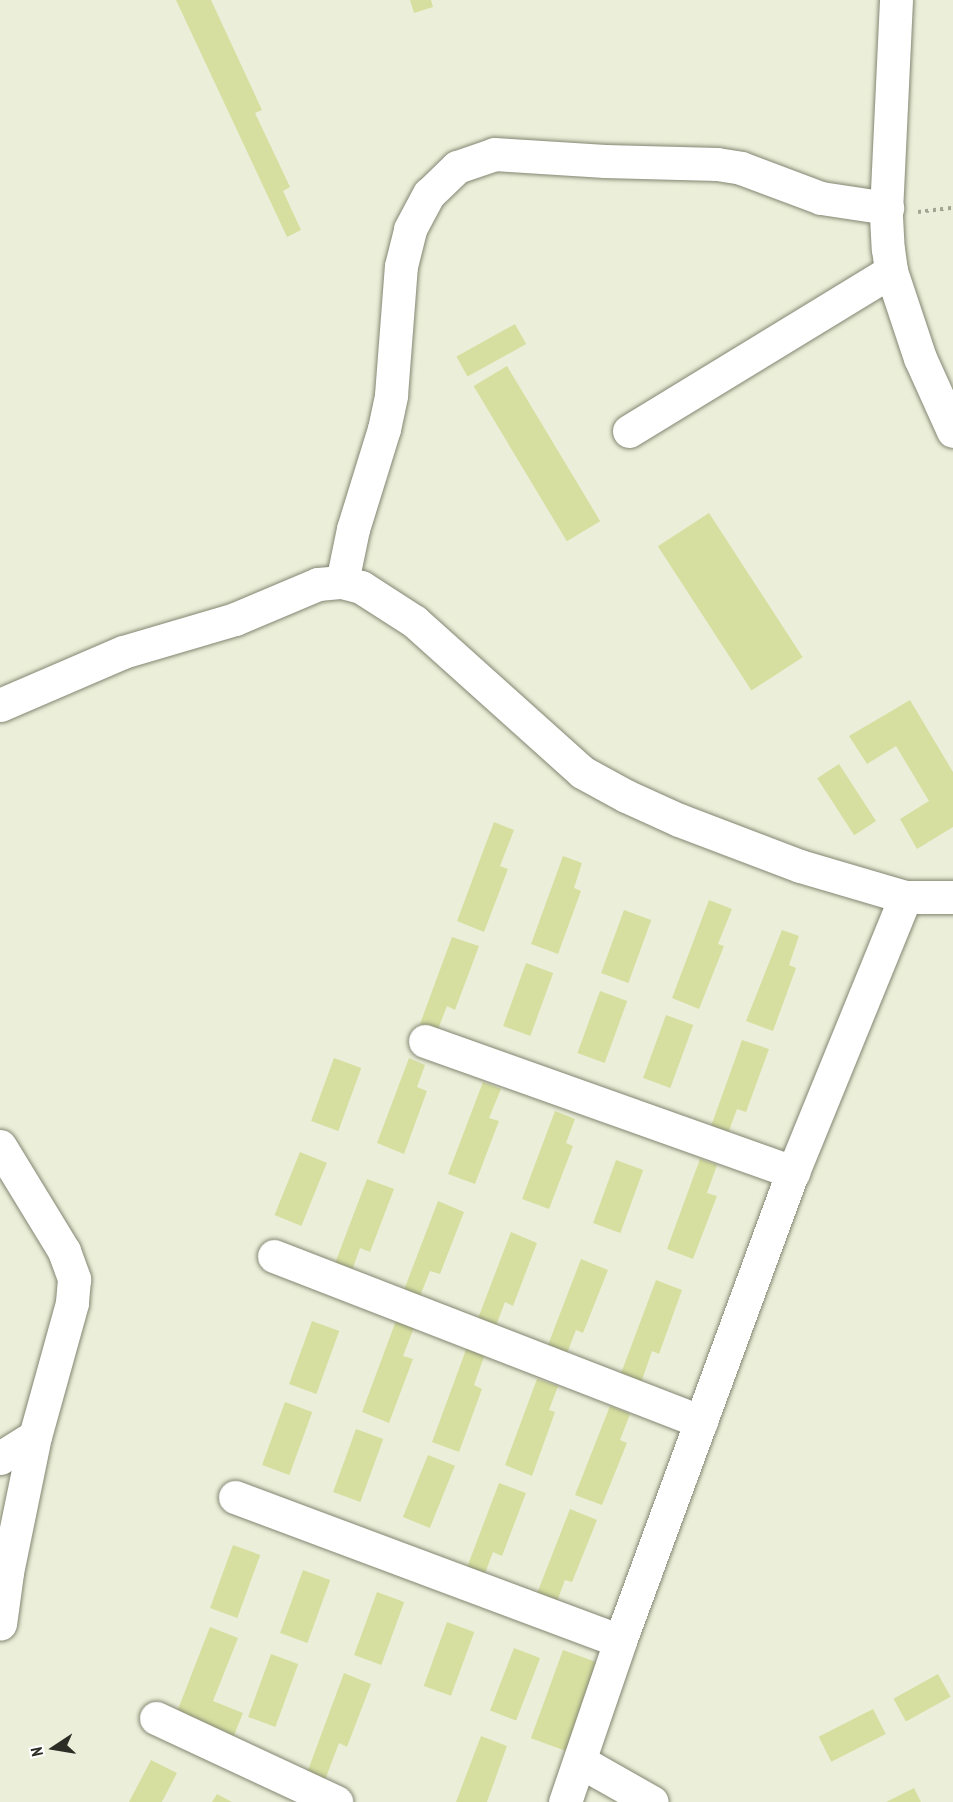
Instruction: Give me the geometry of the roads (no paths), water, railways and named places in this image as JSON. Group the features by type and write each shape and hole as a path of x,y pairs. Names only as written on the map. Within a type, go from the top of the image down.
{"street":[{"path":"896,0 887,208 891,271 920,358 953,431"},
{"path":"342,582 353,529 384,429 391,395 401,266 410,229 429,194 458,166 495,154 605,161 717,164 741,168 821,198 887,208"},
{"path":"629,431 891,271"},
{"path":"0,705 123,652 235,619 318,584 342,582 361,587 414,621 582,772 626,796 708,832 800,866 906,897 953,897"},
{"path":"565,1802 581,1762 620,1641 793,1172 906,897"},
{"path":"425,1041 793,1172"},
{"path":"0,1146 64,1251 74,1279 72,1303 35,1436 6,1573 0,1624"},
{"path":"274,1256 701,1422"},
{"path":"0,1458 35,1436"},
{"path":"235,1497 620,1641"},
{"path":"156,1718 336,1802"},
{"path":"581,1762 652,1802"}]}
